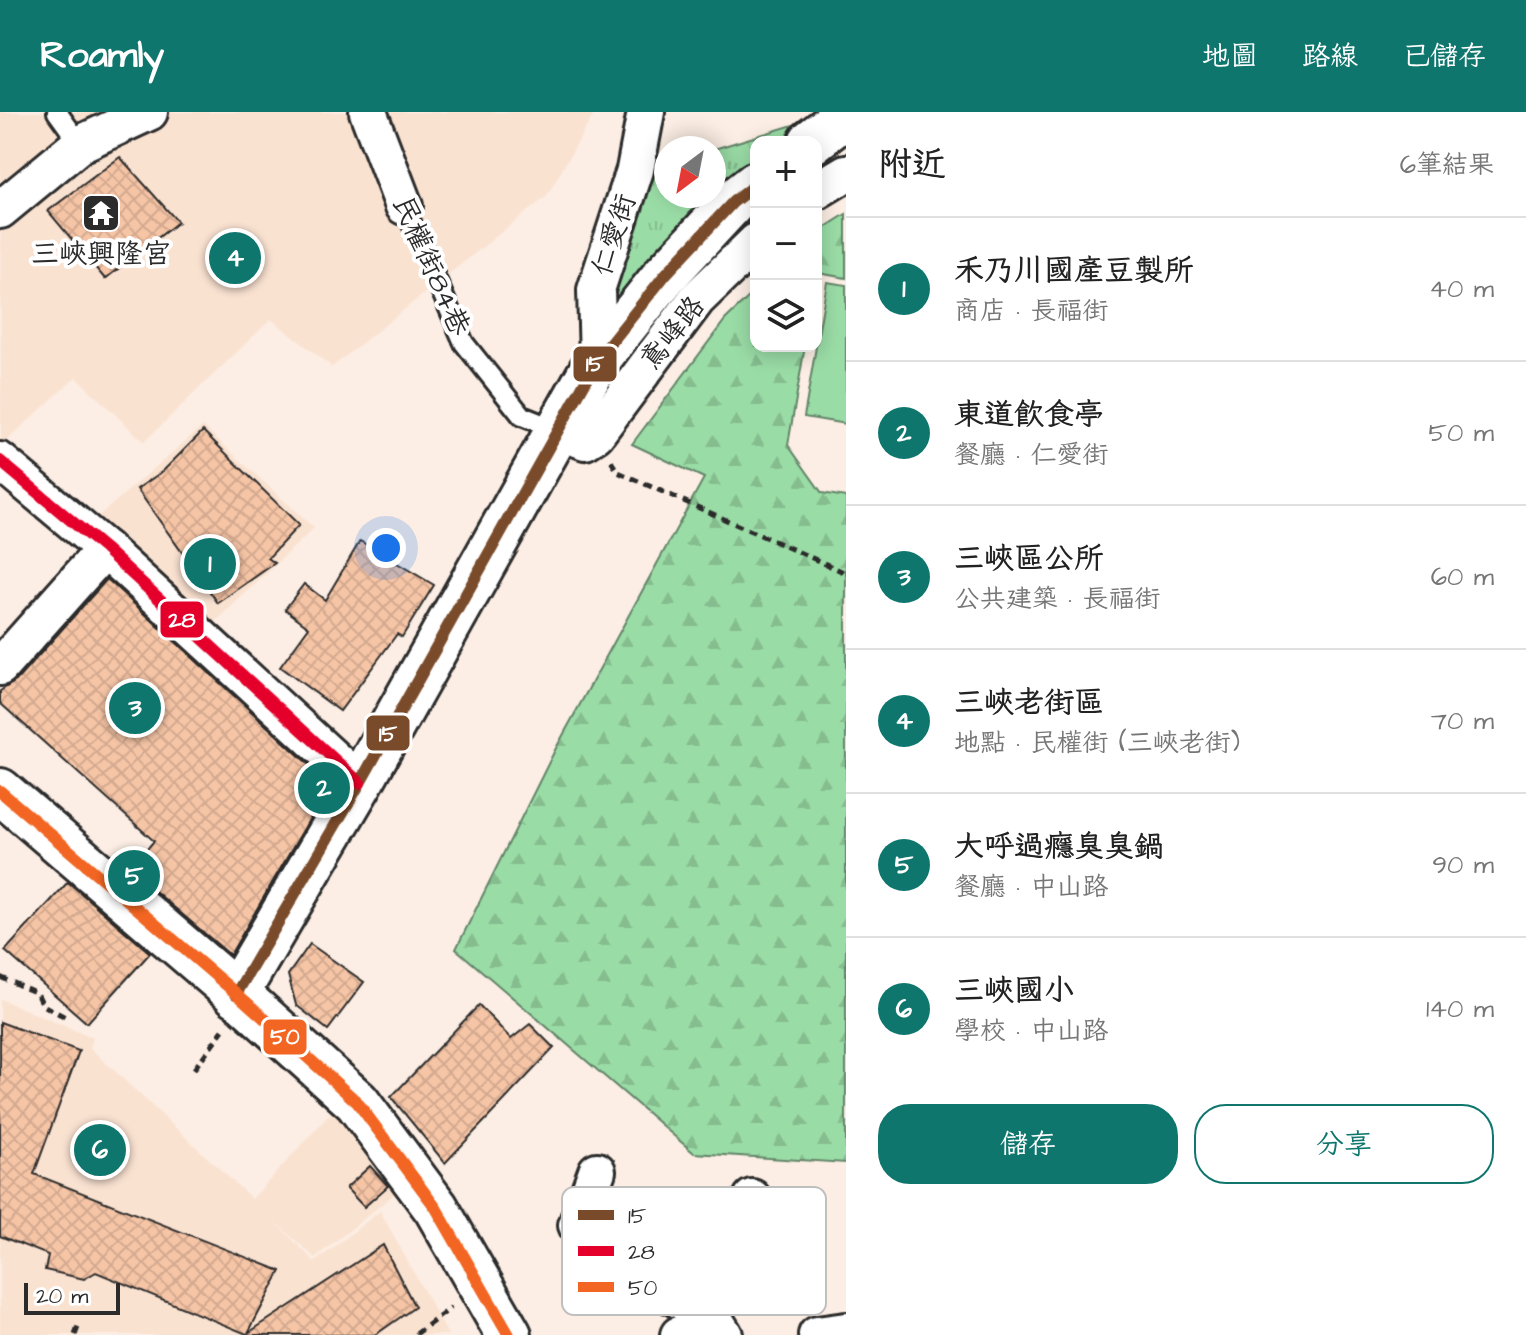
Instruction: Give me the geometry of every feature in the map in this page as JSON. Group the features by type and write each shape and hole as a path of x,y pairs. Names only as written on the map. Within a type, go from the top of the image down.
{"street":[{"path":"0,210 80,144 149,112"},
{"name":"民權街84巷","path":"368,112 404,206"},
{"name":"仁愛街","path":"598,359 596,290 635,170 646,112"},
{"path":"819,136 846,115"},
{"path":"822,187 846,173"},
{"name":"仁愛街","path":"240,997 598,359 665,275 733,202 750,189"},
{"name":"鳶峰路","path":"557,430 585,441 596,434 697,299 750,248"},
{"path":"0,461 105,549 360,783"},
{"path":"0,667 105,549"},
{"path":"0,791 357,1102 436,1208 509,1335"},
{"path":"591,1187 597,1171"},
{"path":"681,1315 701,1329"},
{"path":"817,1335 846,1331"}],"lane":[{"path":"57,112 80,144"},
{"name":"民權街84巷","path":"404,206 464,343 522,416 557,430"}],"path":[{"path":"618,472 846,573"},
{"path":"0,977 37,993 43,1005 67,1018"},
{"path":"194,1069 240,997"},
{"path":"75,1335 80,1322"}],"shaded area":[{"path":"0,112 595,112 547,196 332,367 271,319 144,442 76,377 1,446"},
{"path":"203,426 314,528 205,632 87,526"},
{"path":"0,999 93,1038 90,1048 252,1199 338,1105 402,1188 315,1258 275,1222 315,1262 380,1211 448,1335 0,1335"}],"green space":[{"path":"813,119 792,136 757,136"},
{"path":"750,138 750,170 726,195 726,145"},
{"path":"654,170 654,208 713,208 608,317 605,308"},
{"path":"846,214 846,278 822,274 822,229"},
{"path":"827,282 846,285 846,424 804,417 815,352 822,352 822,311"},
{"path":"750,296 750,352 804,352 788,445 822,493 846,497 846,1163 694,1153 456,949 555,750 704,478 632,444 725,320"}],"building":[{"path":"120,157 178,222 105,279 48,211"},
{"path":"203,431 299,525 268,558 275,563 218,603 137,489 163,471"},
{"path":"360,541 434,585 402,637 397,634 340,711 280,667 309,627 285,609 304,584 325,600"},
{"path":"107,579 330,784 230,955 129,869 154,841 0,703 0,691 16,681"},
{"path":"68,882 150,953 87,1023 5,951"},
{"path":"310,944 364,982 328,1030 296,1005 288,975"},
{"path":"479,1005 511,1039 530,1024 554,1048 445,1163 391,1097"},
{"path":"0,1022 79,1051 34,1174 281,1271 248,1333 383,1245 415,1307 375,1335 246,1335 96,1272 84,1279 45,1270 48,1255 0,1236"},
{"path":"370,1166 388,1186 364,1207 346,1188"}],"transit line":[{"name":"15","path":"236,994 360,783 598,359 665,275 733,202 750,189"},
{"name":"28","path":"0,461 105,549 360,783"},
{"name":"50","path":"0,791 245,1001 357,1102 436,1208 509,1335"}],"place":[{"name":"三峽興隆宮","path":"101,213"},
{"name":"三峽老街區","path":"235,258"},
{"name":"禾乃川國產豆製所","path":"210,564"},
{"name":"三峽區公所","path":"135,708"},
{"name":"東道飲食亭","path":"324,788"},
{"name":"大呼過癮臭臭鍋","path":"134,876"},
{"name":"三峽國小","path":"100,1150"}]}
